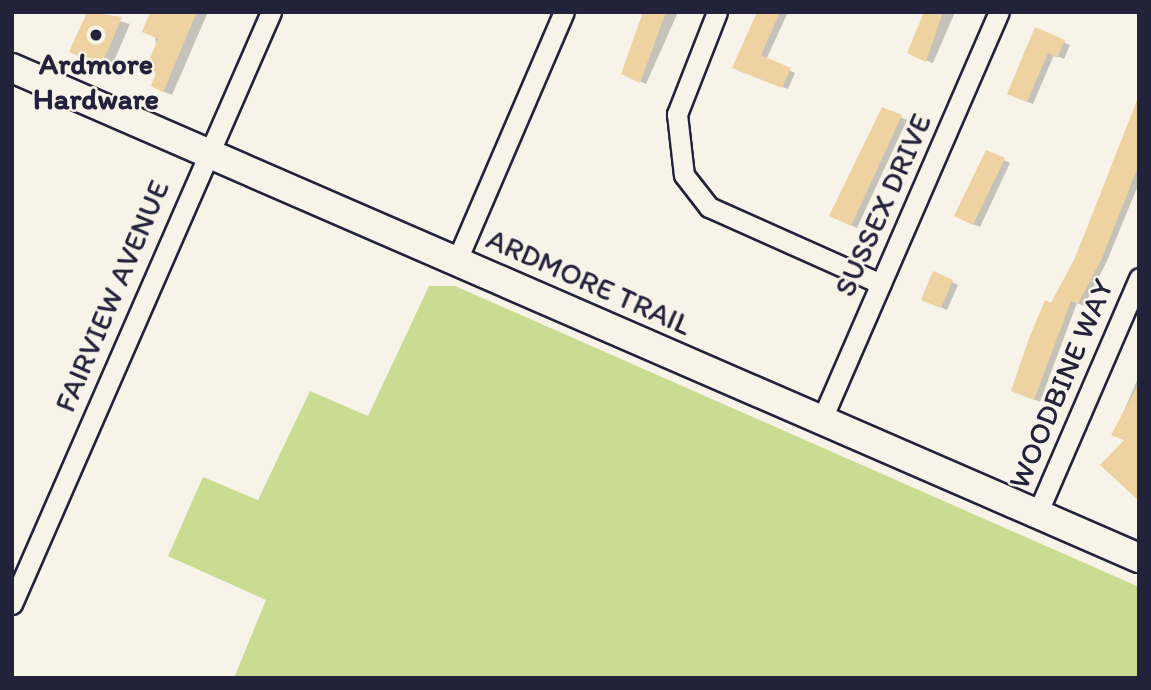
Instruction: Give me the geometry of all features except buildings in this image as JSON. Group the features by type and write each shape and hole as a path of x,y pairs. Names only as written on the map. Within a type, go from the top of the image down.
{"street":[{"name":"FAIRVIEW AVENUE","path":"12,604 206,154 271,12"},
{"path":"457,260 564,12"},
{"path":"717,12 677,114 684,174 719,212 881,284"},
{"name":"SUSSEX DRIVE","path":"821,421 999,12"},
{"name":"ARDMORE TRAIL","path":"12,68 1139,558"},
{"name":"WOODBINE WAY","path":"1038,514 1139,278"}],"green space":[{"path":"429,286 455,286 1139,587 1139,678 234,678 266,600 168,556 203,477 258,500 310,391 368,416"}],"place":[{"name":"Ardmore Hardware","path":"96,35"}]}
